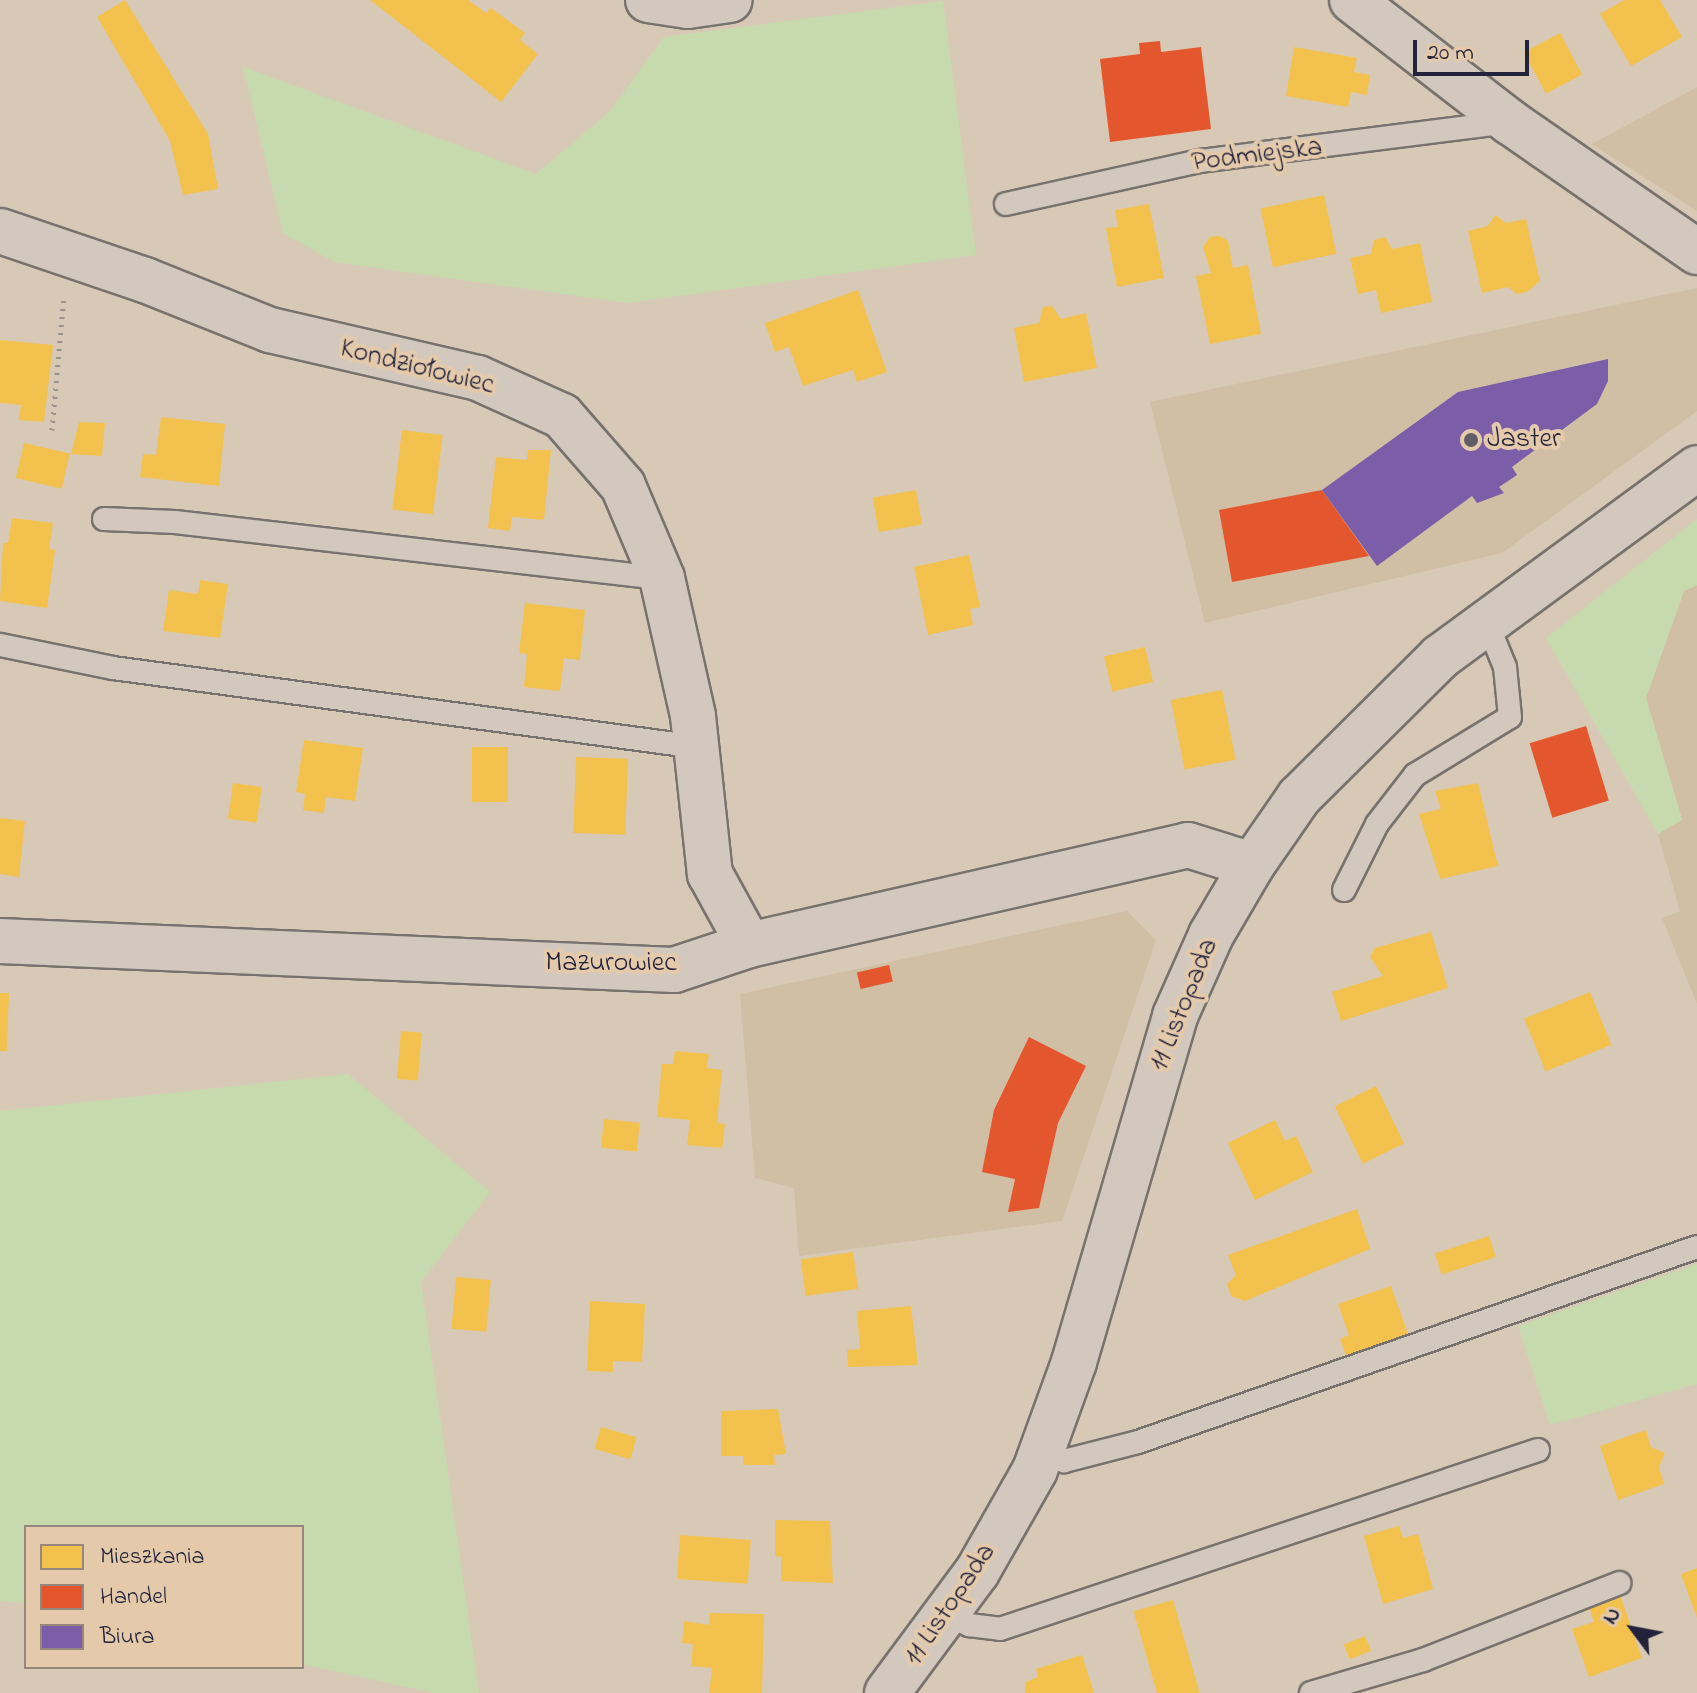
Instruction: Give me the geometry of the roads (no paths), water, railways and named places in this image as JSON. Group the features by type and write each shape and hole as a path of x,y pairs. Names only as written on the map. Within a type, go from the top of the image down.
{"street":[{"path":"648,0 688,6 730,0"},
{"path":"1352,0 1510,122 1697,252"},
{"name":"Kondziołowiec","path":"0,231 68,253 270,330 478,378 562,416 623,486 662,578 697,747 710,874 749,945"},
{"name":"11 Listopada","path":"887,1693 977,1572 1042,1450 1074,1362 1175,1016 1211,935 1252,865 1299,797 1364,728 1440,657 1697,468"},
{"name":"Mazurowiec","path":"0,941 674,970 749,945 1188,845 1252,865"}],"lane":[{"name":"Podmiejska","path":"1006,204 1200,161 1510,122"},
{"path":"104,519 175,522 662,578"},
{"path":"1344,890 1377,824 1415,775 1510,717 1505,667 1487,623"},
{"path":"0,645 113,668 697,747"},
{"path":"1042,1450 1064,1461 1138,1442 1697,1247"},
{"path":"948,1614 969,1625 1000,1629 1538,1450"},
{"path":"1311,1693 1423,1660 1619,1583"}],"place":[{"name":"Jaster","path":"1471,440"}]}
